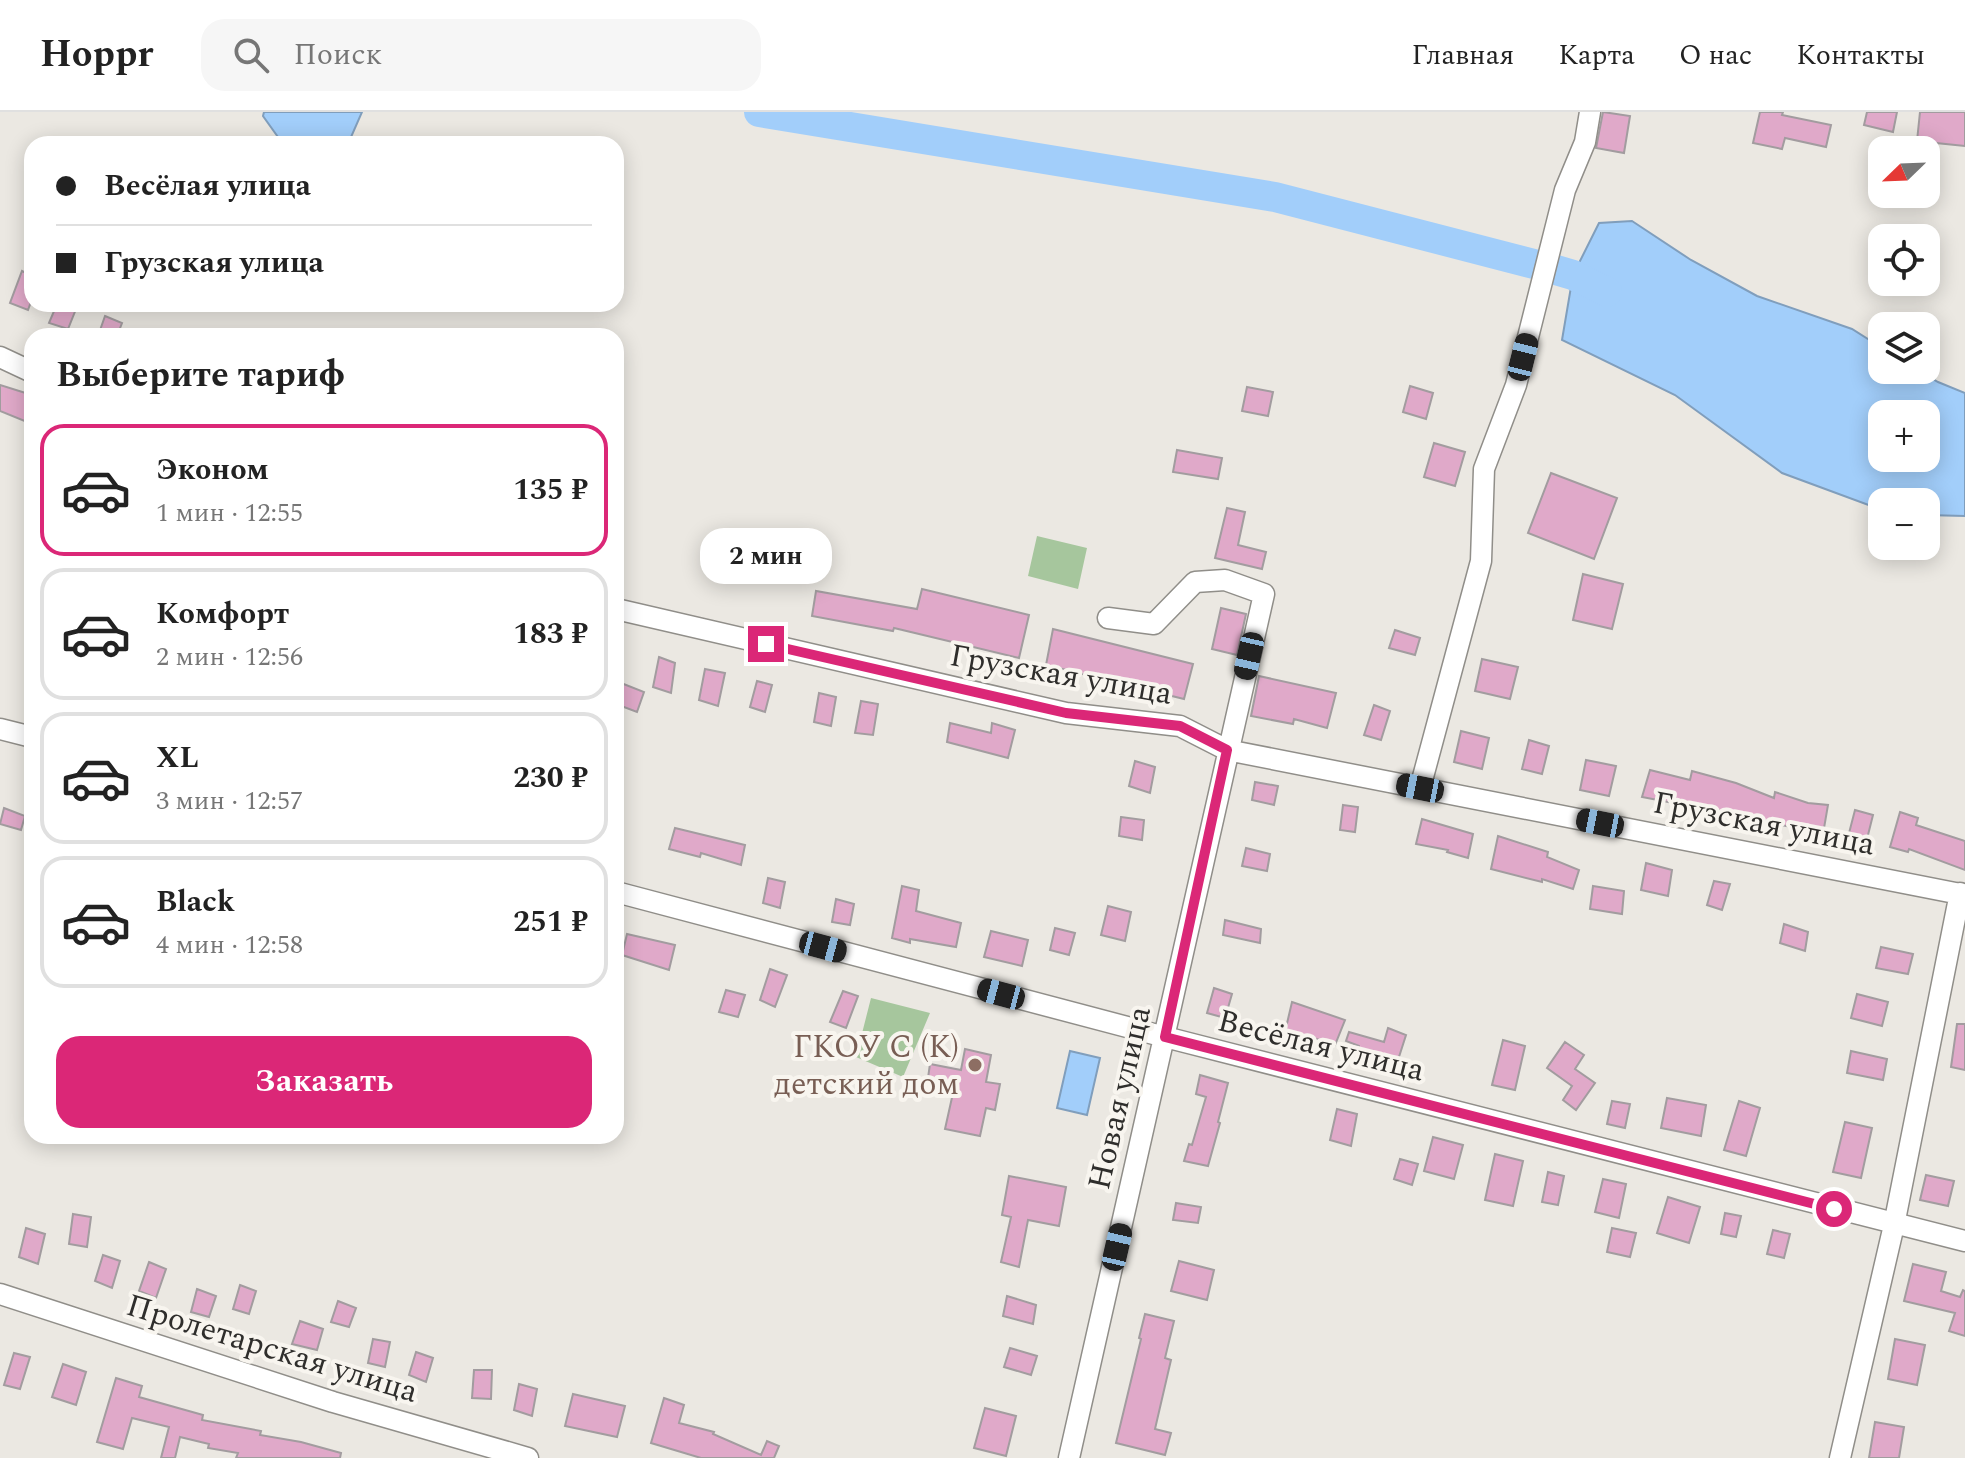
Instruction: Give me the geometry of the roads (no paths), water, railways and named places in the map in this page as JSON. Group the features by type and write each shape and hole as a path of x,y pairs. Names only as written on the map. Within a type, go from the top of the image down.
{"street":[{"path":"1420,788 1481,561 1484,469 1516,385 1565,190 1585,142 1590,112"},
{"path":"0,357 24,368"},
{"name":"Новая улица","path":"1069,1458 1264,594 1225,580 1195,582 1154,624 1108,618"},
{"name":"Грузская улица","path":"624,611 1066,713 1180,726 1227,750 1963,894"},
{"path":"0,729 24,735"},
{"name":"Весёлая улица","path":"624,894 1165,1037 1965,1241"},
{"path":"1840,1458 1894,1225 1963,894"},
{"name":"Пролетарская улица","path":"0,1294 333,1402 528,1458"}],"water":[{"path":"264,112 362,112 352,136 277,136 263,116"},
{"path":"1632,221 1691,260 1757,296 1852,329 1868,339 1868,384 1940,383 1965,393 1965,516 1940,515 1940,488 1868,488 1868,505 1782,473 1675,395 1562,340 1573,275 1599,223"},
{"path":"1070,1051 1100,1058 1087,1115 1057,1108"}],"waterway":[{"path":"759,112 1275,197 1534,264"},
{"path":"1556,270 1607,292"}],"place":[{"name":"ГКОУ С (К) детский дом","path":"975,1065"}]}
